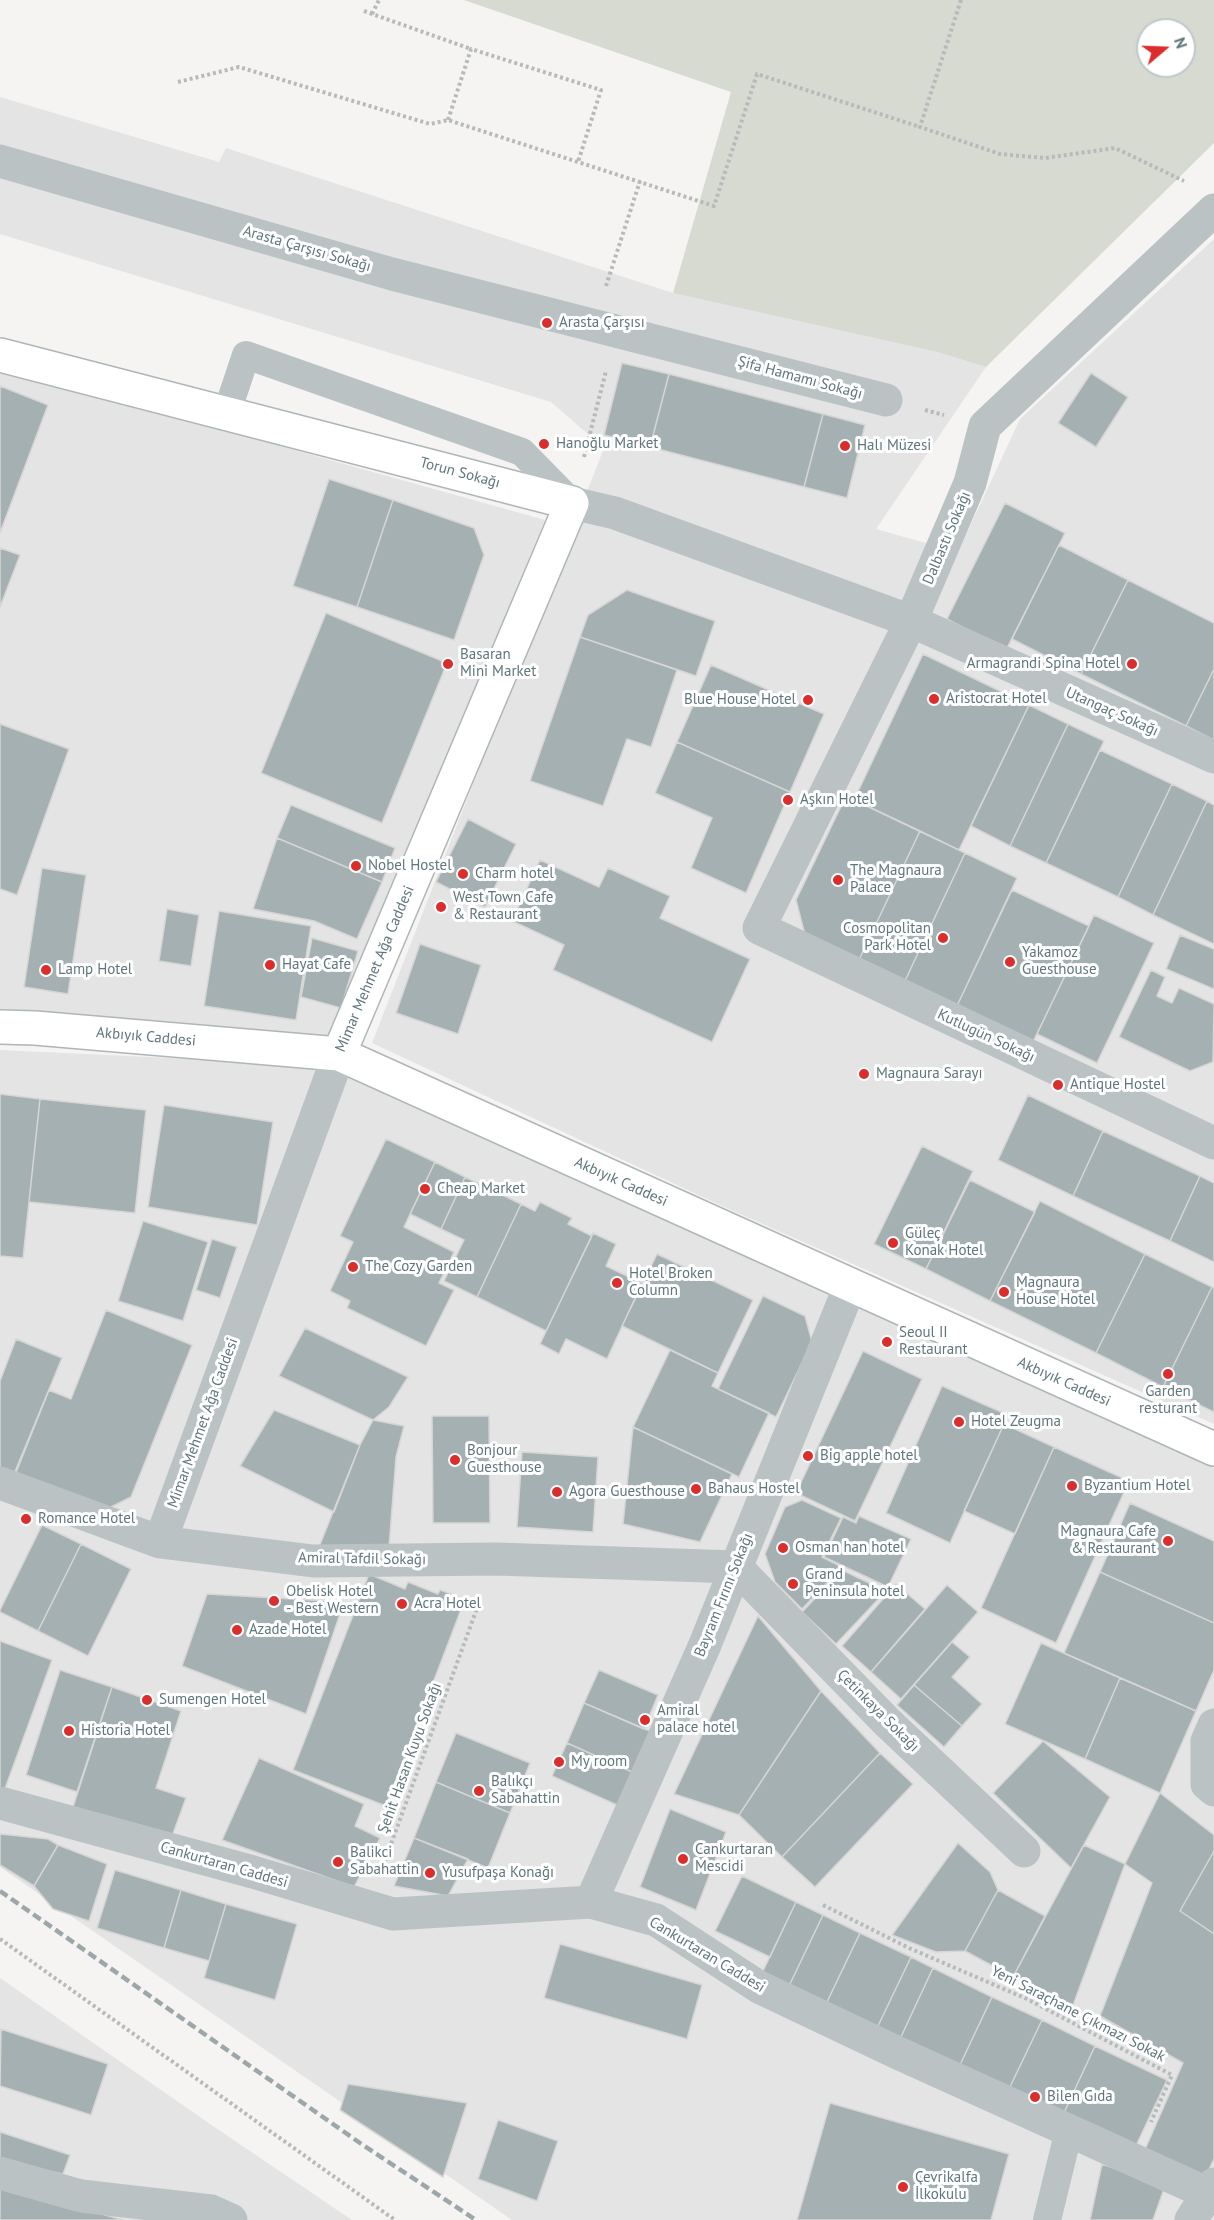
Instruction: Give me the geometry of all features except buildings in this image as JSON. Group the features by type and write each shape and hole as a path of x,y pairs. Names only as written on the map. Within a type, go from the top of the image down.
{"street":[{"name":"Arasta Çarşısı Sokağı","path":"0,161 392,274 616,330"},
{"path":"985,426 1214,210"},
{"name":"Şifa Hamamı Sokağı","path":"616,330 886,400"},
{"name":"Torun Sokağı","path":"0,354 615,513 911,621"},
{"name":"Dalbastı Sokağı","path":"759,928 911,621 970,483 985,426"},
{"name":"Mimar Mehmet Ağa Caddesi","path":"160,1542 339,1054 572,503"},
{"name":"Utangaç Sokağı","path":"911,621 1214,757"},
{"name":"Kutlugün Sokağı","path":"759,928 1211,1131"},
{"name":"Akbıyık Caddesi","path":"0,1027 339,1054 1214,1449"},
{"name":"Bayram Fırını Sokağı","path":"591,1902 704,1647 850,1286"},
{"name":"Amiral Tafdil Sokağı","path":"0,1483 160,1542 313,1561 496,1559 736,1567"},
{"name":"Çetinkaya Sokağı","path":"736,1567 887,1722 1024,1851"},
{"path":"1214,1725 1207,1741 1207,1784 1214,1791"},
{"name":"Cankurtaran Caddesi","path":"0,1803 242,1869 393,1914 591,1902 656,1920 759,1987 1134,2159 1205,2199"},
{"path":"0,2173 81,2196 211,2211 228,2220"}],"lane":[{"path":"227,412 246,355 522,452 572,503"},
{"path":"1047,2220 1069,2130"}],"path":[{"path":"372,14 379,0"},
{"path":"920,127 961,0"},
{"path":"364,11 471,49 601,90 579,162"},
{"path":"448,120 471,49"},
{"path":"178,82 239,67 430,124 448,120 714,206 757,74 1000,154 1045,158 1115,147 1188,183"},
{"path":"605,290 640,182"},
{"path":"572,503 616,330"},
{"path":"886,400 985,426"},
{"name":"Şehit Hasan Kuyu Sokağı","path":"368,1906 474,1618"},
{"name":"Yeni Saraçhane Çıkmazı Sokak","path":"823,1905 909,1948 1027,1999 1172,2075 1134,2159"},
{"path":"0,1939 395,2220"}],"shaded area":[{"path":"464,0 1214,0 1214,143 986,367 937,352 673,293 731,92"},
{"path":"0,97 219,162 226,148 673,293 937,352 986,367 876,529 958,552 1020,419 1214,239 1214,1424 722,1206 372,1043 604,448 551,402 0,234"},
{"path":"0,368 545,520 331,1036 0,1018"},
{"path":"0,1050 319,1065 1214,1467 1214,2220 512,2220 0,1867"},
{"path":"0,1978 210,2124 352,2220 0,2220"}],"railway":[{"path":"0,1891 360,2143 476,2220"}],"place":[{"name":"Arasta Çarşısı","path":"547,323"},
{"name":"Hanoğlu Market","path":"544,444"},
{"name":"Halı Müzesi","path":"845,446"},
{"name":"Basaran Mini Market","path":"448,664"},
{"name":"Armagrandi Spina Hotel","path":"1132,664"},
{"name":"Aristocrat Hotel","path":"934,699"},
{"name":"Blue House Hotel","path":"808,700"},
{"name":"Aşkın Hotel","path":"788,800"},
{"name":"Nobel Hostel","path":"356,866"},
{"name":"Charm hotel","path":"463,874"},
{"name":"The Magnaura Palace","path":"838,880"},
{"name":"West Town Cafe & Restaurant","path":"441,907"},
{"name":"Cosmopolitan Park Hotel","path":"943,938"},
{"name":"Yakamoz Guesthouse","path":"1010,962"},
{"name":"Hayat Cafe","path":"270,965"},
{"name":"Lamp Hotel","path":"46,970"},
{"name":"Magnaura Sarayı","path":"864,1074"},
{"name":"Antique Hostel","path":"1058,1085"},
{"name":"Cheap Market","path":"425,1189"},
{"name":"Güleç Konak Hotel","path":"893,1243"},
{"name":"The Cozy Garden","path":"353,1267"},
{"name":"Hotel Broken Column","path":"617,1283"},
{"name":"Magnaura House Hotel","path":"1004,1292"},
{"name":"Seoul II Restaurant","path":"887,1342"},
{"name":"Garden resturant","path":"1168,1374"},
{"name":"Hotel Zeugma","path":"959,1422"},
{"name":"Big apple hotel","path":"808,1456"},
{"name":"Bonjour Guesthouse","path":"455,1460"},
{"name":"Byzantium Hotel","path":"1072,1486"},
{"name":"Bahaus Hostel","path":"696,1489"},
{"name":"Agora Guesthouse","path":"557,1492"},
{"name":"Romance Hotel","path":"26,1519"},
{"name":"Magnaura Cafe & Restaurant","path":"1168,1541"},
{"name":"Osman han hotel","path":"783,1548"},
{"name":"Grand Peninsula hotel","path":"793,1584"},
{"name":"Obelisk Hotel - Best Western","path":"274,1601"},
{"name":"Acra Hotel","path":"402,1604"},
{"name":"Azade Hotel","path":"237,1630"},
{"name":"Sumengen Hotel","path":"147,1700"},
{"name":"Amiral palace hotel","path":"645,1720"},
{"name":"Historia Hotel","path":"69,1731"},
{"name":"My room","path":"559,1762"},
{"name":"Balıkçı Sabahattin","path":"479,1791"},
{"name":"Cankurtaran Mescidi","path":"683,1859"},
{"name":"Balikci Sabahattin","path":"338,1862"},
{"name":"Yusufpaşa Konağı","path":"430,1873"},
{"name":"Bilen Gıda","path":"1035,2097"},
{"name":"Çevrikalfa İlkokulu","path":"903,2187"}]}
